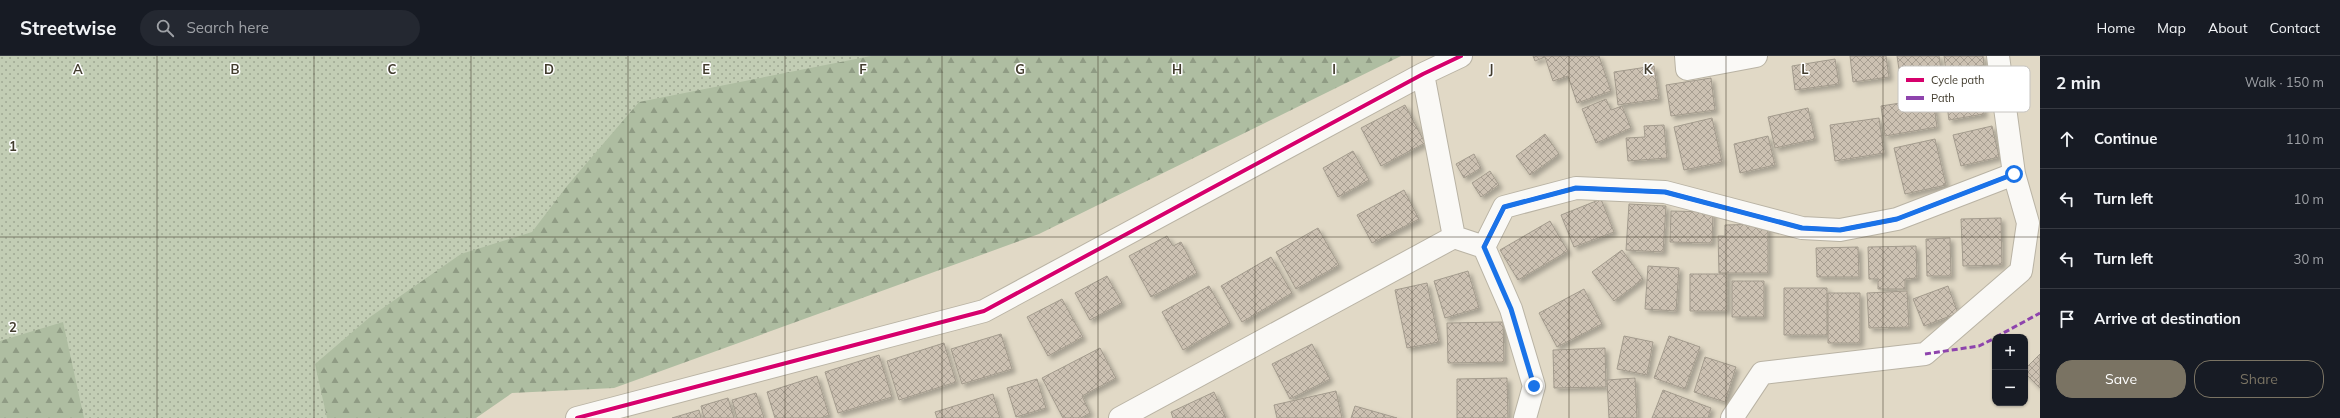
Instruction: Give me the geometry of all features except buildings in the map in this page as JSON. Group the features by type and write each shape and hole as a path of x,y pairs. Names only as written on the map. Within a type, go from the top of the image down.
{"street":[{"path":"577,418 984,311 1423,74 1461,56"},
{"path":"1686,56 1687,69 1756,56"},
{"path":"1998,56 1999,66"},
{"path":"1423,74 1454,237"},
{"path":"1732,418 1762,373 1925,354 2021,271 2028,223 2014,174 2006,112"},
{"path":"1484,247 1504,207 1576,188 1665,192 1802,228 1840,230 1897,219 2014,174"},
{"path":"1120,418 1454,237 1484,247 1511,309 1534,386 1525,418"}],"green space":[{"path":"0,56 1095,56 399,418 0,418"},
{"path":"871,56 1401,56 1039,234 614,388 512,393 476,418 327,418 315,364 370,317 461,254 532,232 567,186 639,102"},
{"path":"63,322 84,418 0,418 0,341"}],"marked path":[{"path":"2002,334 2040,313"},
{"path":"1925,354 1979,346 1992,340"}],"cycle path":[{"path":"577,418 984,311 1423,74 1461,56"},
{"path":"1484,247 1504,207 1576,188 1665,192 1802,228 1840,230 1897,219 2014,174"}],"route":[{"path":"1534,386 1511,309 1484,247 1504,207 1576,188 1665,192 1802,228 1840,230 1897,219 2014,174"}]}
